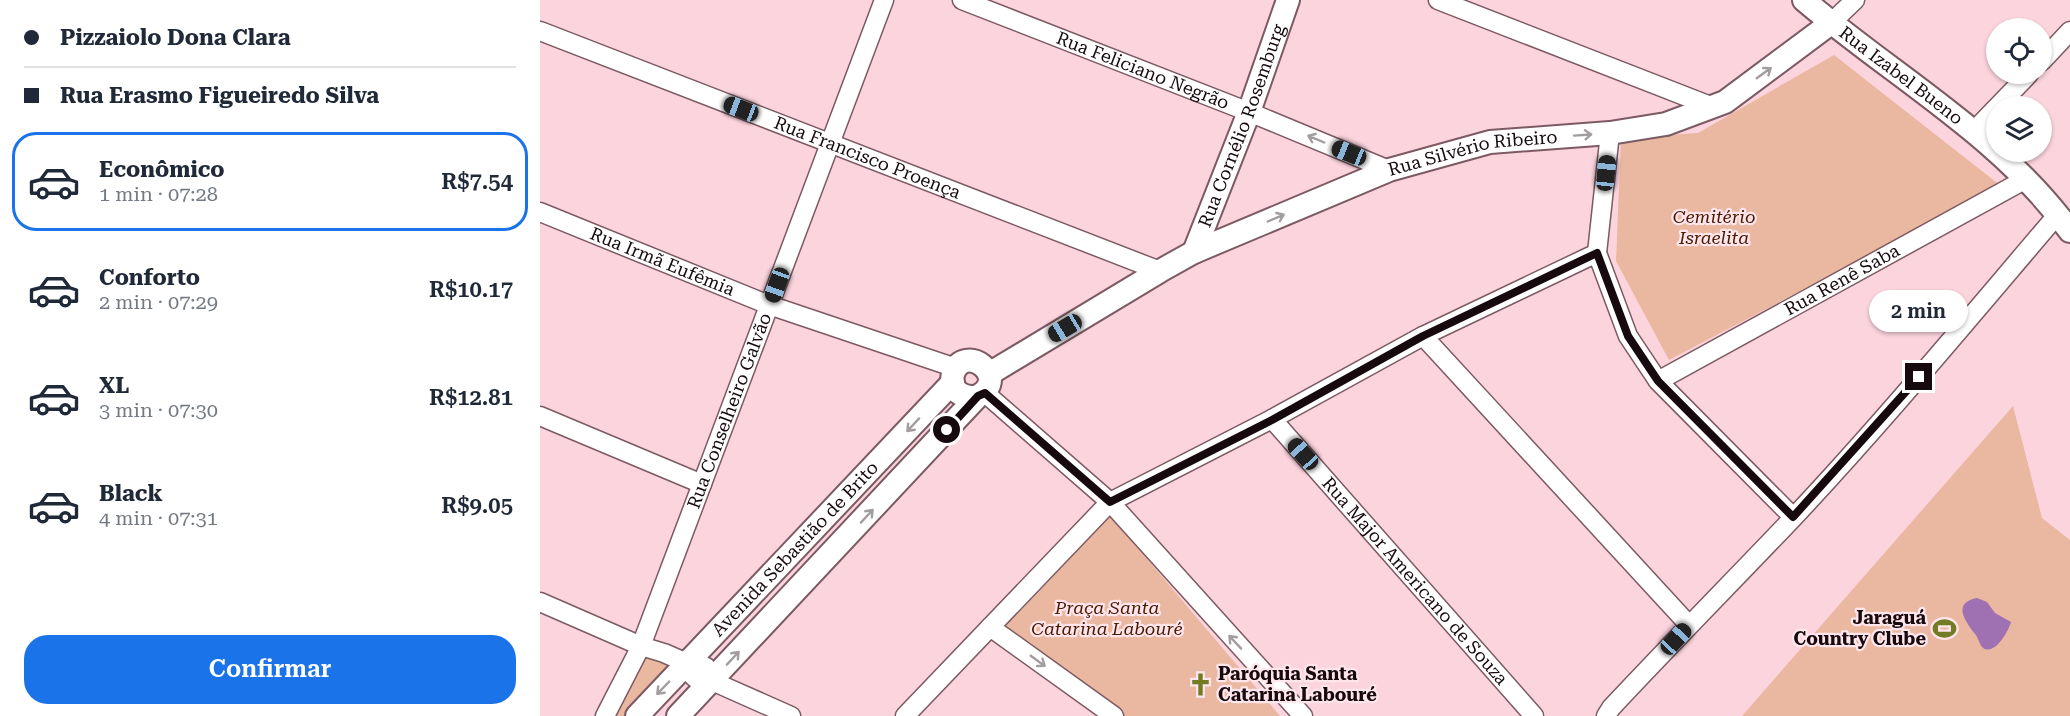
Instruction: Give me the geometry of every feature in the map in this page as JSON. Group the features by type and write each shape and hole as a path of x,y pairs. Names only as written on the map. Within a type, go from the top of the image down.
{"street":[{"name":"Rua Conselheiro Galvão","path":"605,716 641,646 885,0"},
{"name":"Rua Feliciano Negrão","path":"962,0 1249,112 1389,170"},
{"name":"Rua Cornélio Rosemburg","path":"1213,234 1249,112 1288,0"},
{"path":"1438,0 1713,107"},
{"name":"Rua Izabel Bueno","path":"1804,0 1974,131 2026,179 2064,222"},
{"path":"1832,23 1855,0"},
{"name":"Rua Silvério Ribeiro","path":"984,388 1160,271 1194,252 1213,234 1389,170 1490,142 1610,133 1666,124 1725,102 1832,23"},
{"name":"Rua Francisco Proença","path":"540,31 1160,271"},
{"path":"2052,50 2070,31"},
{"path":"2008,96 2019,84"},
{"path":"1974,131 1986,118"},
{"path":"1610,133 1597,253 1628,336 1658,381 1793,517"},
{"name":"Rua Renê Saba","path":"1658,381 2026,179"},
{"name":"Rua Irmã Eufêmia","path":"540,212 770,305 954,375"},
{"path":"1606,716 1611,708 1793,517 1919,377 2064,222"},
{"path":"905,716 1110,502 1272,420 1423,336 1597,253"},
{"path":"1423,336 1689,625"},
{"path":"984,388 972,398 961,395 956,391 954,375 966,361 983,365 984,388 1110,502 1303,716"},
{"name":"Avenida Sebastião de Brito","path":"637,716 954,375"},
{"name":"Avenida Sebastião de Brito","path":"678,716 984,388"},
{"path":"540,416 702,484"},
{"name":"Rua Major Americano de Souza","path":"1272,420 1534,716"},
{"path":"540,602 641,646 687,663 698,663 712,674 712,681 791,716"},
{"path":"990,627 1114,716"}],"green space":[{"name":"Cemitério Israelita","path":"1834,55 2001,186 1669,360 1616,261 1621,138 1698,133"},
{"name":"Jaraguá Country Clube","path":"2013,406 2042,518 2070,540 2070,716 1742,716"},
{"name":"Praça Santa Catarina Labouré","path":"1109,514 1280,716 1122,716 1002,627"},
{"path":"635,651 678,665 629,716 606,716"}],"shaded area":[{"path":"1977,598 1987,602 1995,613 2011,622 2000,642 1991,649 1982,647 1963,613 1964,604"}],"place":[{"name":"Jaraguá Country Clube","path":"1944,628"},
{"name":"Paróquia Santa Catarina Labouré","path":"1200,684"}],"route":[{"path":"947,430 978,396 985,393 1110,502 1272,420 1423,336 1597,253 1628,336 1658,381 1793,517 1919,377"}]}
